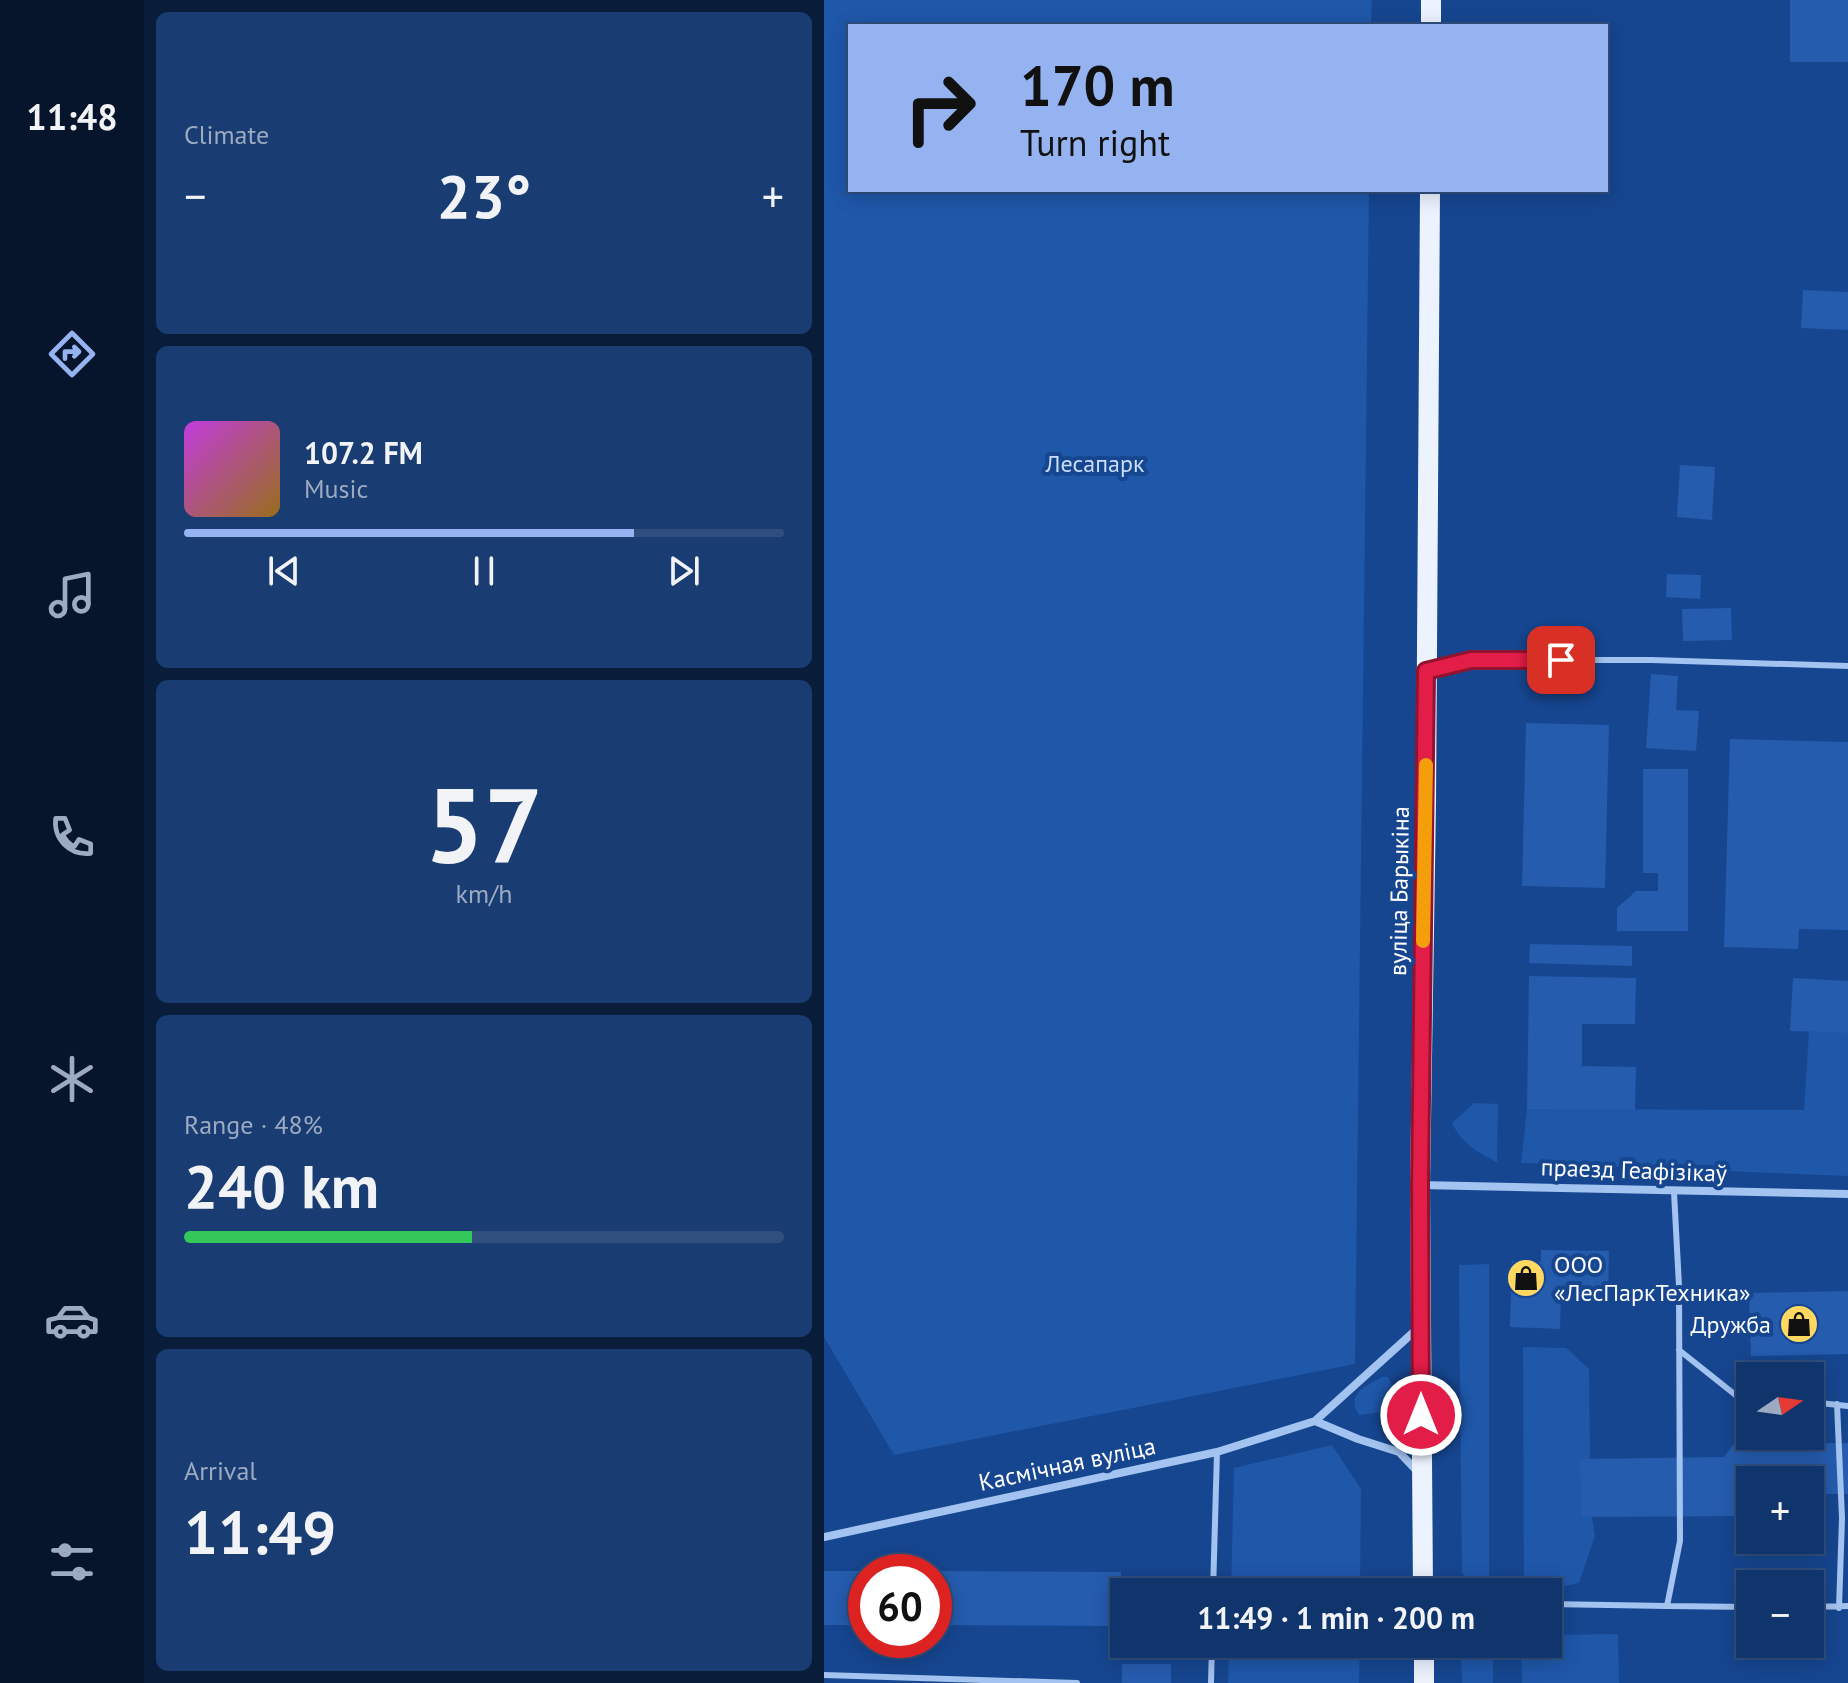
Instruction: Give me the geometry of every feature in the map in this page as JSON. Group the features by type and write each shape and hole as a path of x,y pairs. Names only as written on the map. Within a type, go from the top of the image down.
{"main road":[{"path":"1431,0 1431,24"},
{"name":"вуліца Барыкіна","path":"1423,1578 1420,1185 1430,192"},
{"path":"1424,1658 1424,1683"}],"street":[{"name":"праезд Геафізікаў","path":"1420,1185 1848,1194"},
{"name":"Касмічная вуліца","path":"824,1537 1217,1452 1315,1421 1421,1326"},
{"path":"1315,1421 1399,1452 1421,1475"}],"lane":[{"path":"1426,671 1471,660 1651,660 1848,666"},
{"path":"1667,1606 1680,1541 1674,1192"},
{"path":"1679,1350 1736,1395"},
{"path":"1824,1403 1848,1406"},
{"path":"1837,1404 1842,1518 1839,1608"},
{"path":"1213,1578 1217,1452"},
{"path":"1562,1604 1736,1607"},
{"path":"1824,1607 1848,1606"},
{"path":"1211,1683 1212,1658"},
{"path":"824,1675 1077,1683"}],"green space":[{"name":"Лесапарк","path":"824,0 1372,0 1371,24 848,24 848,192 1369,192 1355,1364 894,1455 824,1337"},
{"path":"1809,1032 1848,1032 1848,1176 1521,1163 1527,1109 1804,1110"},
{"path":"1474,1103 1498,1104 1497,1162 1471,1147 1460,1137 1452,1123"},
{"path":"1489,1264 1489,1578 1466,1578 1462,1573 1459,1265"},
{"path":"1523,1347 1566,1348 1589,1369 1590,1459 1581,1516 1592,1517 1595,1536 1579,1583 1562,1586 1562,1578 1524,1578"},
{"path":"1388,1377 1391,1384 1393,1398 1390,1411 1359,1415 1355,1408 1356,1396 1364,1387"},
{"path":"1332,1445 1361,1489 1360,1578 1231,1578 1234,1468"},
{"path":"1618,1634 1619,1683 1522,1683 1521,1658 1562,1658 1562,1635"},
{"path":"1229,1658 1360,1658 1359,1683 1228,1683"},
{"path":"1461,1658 1493,1658 1493,1683 1462,1683"}],"building":[{"path":"1790,0 1848,0 1848,62 1790,62"},
{"path":"1803,290 1848,292 1848,330 1801,328"},
{"path":"1680,465 1715,467 1712,520 1677,517"},
{"path":"1667,574 1701,575 1700,599 1666,597"},
{"path":"1731,608 1732,640 1683,641 1682,609"},
{"path":"1651,674 1678,676 1676,710 1699,711 1696,751 1646,748"},
{"path":"1526,723 1609,725 1605,888 1522,886"},
{"path":"1730,739 1848,742 1848,930 1799,929 1798,949 1724,947"},
{"path":"1643,769 1688,769 1688,931 1617,931 1617,908 1636,891 1658,891 1658,873 1643,873"},
{"path":"1530,944 1632,946 1632,966 1529,963"},
{"path":"1529,976 1636,978 1635,1024 1582,1024 1582,1066 1636,1067 1635,1110 1527,1109"},
{"path":"1793,978 1848,981 1848,1033 1790,1031"},
{"path":"1541,1250 1609,1251 1608,1296 1561,1296 1560,1329 1510,1327 1512,1261 1541,1262"},
{"name":"Дружба","path":"1848,1291 1848,1354 1751,1356 1749,1293"},
{"path":"1824,1431 1825,1443 1848,1443 1848,1494 1825,1494 1824,1514 1824,1466 1736,1466 1736,1516 1581,1517 1580,1459 1724,1457 1736,1441 1736,1450 1824,1450"},
{"path":"824,1571 848,1571 848,1625 824,1625"},
{"path":"952,1571 1121,1572 1121,1578 1110,1578 1110,1626 952,1625"},
{"path":"1122,1664 1171,1664 1171,1683 1122,1683"}],"slow traffic":[{"path":"1423,941 1426,765"}],"place":[{"name":"ООО «ЛесПаркТехника»","path":"1526,1278"},
{"name":"Дружба","path":"1799,1324"}],"route":[{"path":"1421,1415 1419,1271 1426,671 1471,660 1561,660"}]}
